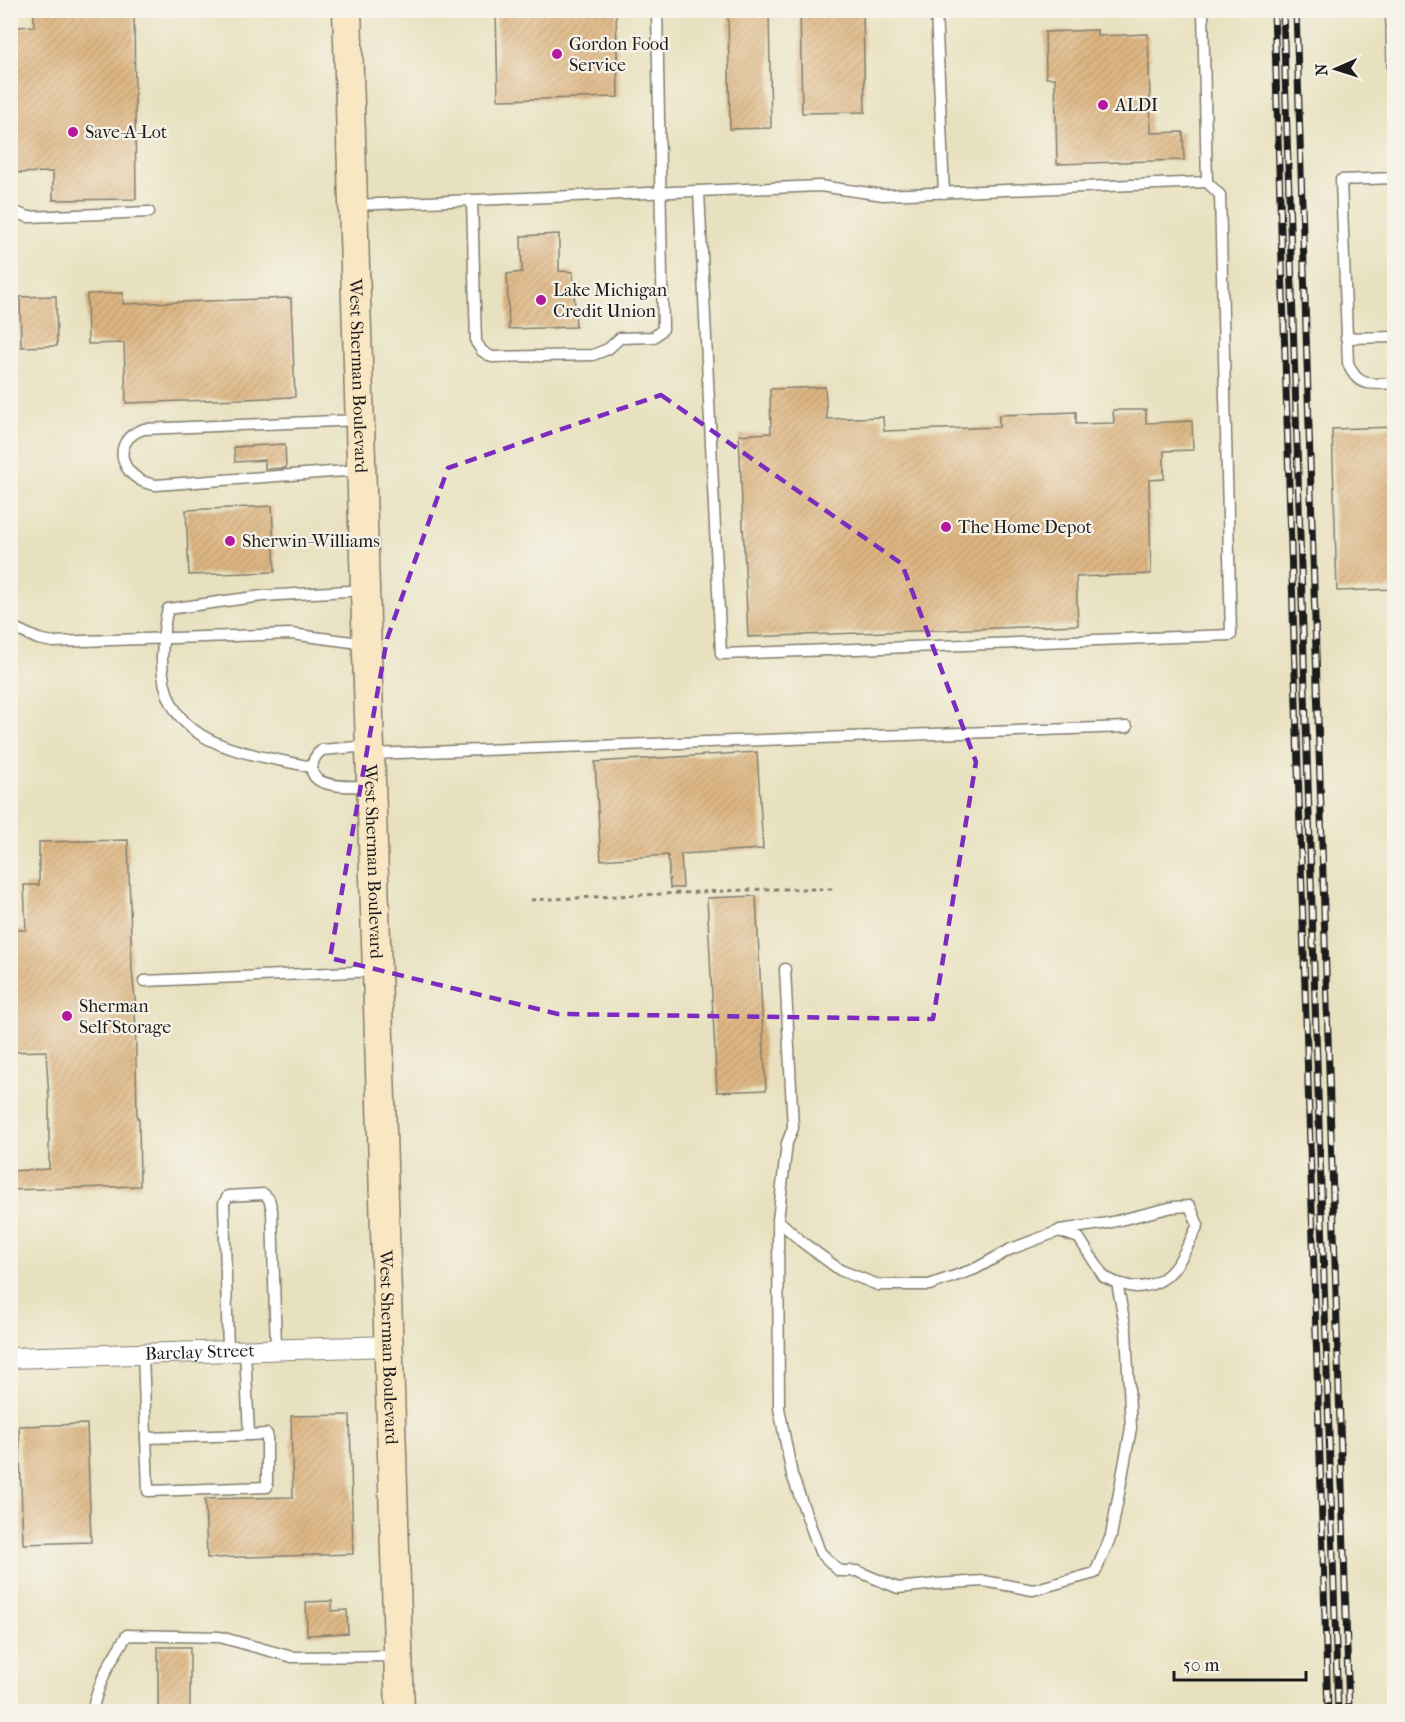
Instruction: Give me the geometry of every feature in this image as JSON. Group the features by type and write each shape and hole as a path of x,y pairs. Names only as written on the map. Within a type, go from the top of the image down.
{"main road":[{"name":"West Sherman Boulevard","path":"347,10 400,1712"}],"street":[{"name":"Barclay Street","path":"10,1358 389,1346"}],"lane":[{"path":"472,200 476,342 482,351 492,357 593,355 608,349 620,338 654,337 663,329 657,10"},
{"path":"944,193 936,11 973,10"},
{"path":"699,191 721,654 1231,635 1220,195 1207,182 1203,10"},
{"path":"1391,10 1395,116"},
{"path":"1395,178 1341,180 1348,363 1355,376 1368,384 1395,383"},
{"path":"353,205 820,186 883,195 1207,182"},
{"path":"10,210 28,217 149,212"},
{"path":"1346,338 1395,337"},
{"path":"360,420 144,429 133,432 127,440 123,460 137,480 156,485 362,470"},
{"path":"312,767 237,750 208,740 190,728 174,710 166,693 162,676 164,621 168,609 262,596 366,590"},
{"path":"11,623 38,639 53,642 291,634 367,644"},
{"path":"372,786 330,784 316,780 312,767 316,755 322,750 1126,727"},
{"path":"785,969 793,1128 787,1143 778,1220 778,1408 792,1475 820,1552 839,1571 856,1571 898,1588 984,1581 1033,1590 1095,1573 1111,1536 1131,1428 1126,1330 1117,1283"},
{"path":"144,981 378,971"},
{"path":"249,1435 237,1351 224,1203 228,1197 264,1194 269,1199 272,1210 276,1349"},
{"path":"778,1220 802,1242 840,1270 878,1285 929,1286 975,1269 1011,1249 1059,1231 1108,1223 1173,1207 1190,1206 1198,1225 1179,1264 1161,1282 1135,1287 1104,1277 1079,1238 1059,1231"},
{"path":"143,1353 146,1437 148,1491 267,1487 267,1434 146,1437"},
{"path":"92,1712 97,1690 106,1669 127,1635 220,1637 292,1657 398,1656"}],"path":[{"path":"531,900 767,889 836,889"}],"highlighted area":[{"path":"661,395 902,564 976,762 933,1019 558,1014 330,958 387,639 448,468"}],"building":[{"name":"Save-A-Lot","path":"34,10 134,10 136,199 53,200 53,172 10,173 10,92 17,92 16,27 34,26"},
{"name":"Gordon Food Service","path":"496,10 616,10 618,97 498,100"},
{"path":"728,10 769,10 771,128 730,129"},
{"path":"800,10 863,10 865,112 802,113"},
{"name":"ALDI","path":"1097,30 1097,36 1148,34 1151,133 1183,132 1184,160 1057,164 1055,78 1046,78 1045,32"},
{"name":"Lake Michigan Credit Union","path":"559,234 559,271 573,272 576,327 509,329 507,274 522,272 521,236"},
{"path":"123,293 123,304 291,298 295,397 126,403 124,343 88,344 87,294"},
{"path":"56,296 57,346 21,347 20,297"},
{"name":"The Home Depot","path":"825,387 827,419 883,417 884,431 999,427 999,415 1076,412 1076,424 1114,423 1113,410 1146,410 1146,423 1192,421 1193,450 1164,451 1164,479 1149,480 1151,574 1076,577 1078,625 748,637 739,435 771,433 770,389"},
{"path":"1395,427 1395,589 1337,591 1332,429"},
{"path":"285,444 286,468 265,469 265,460 235,462 234,447"},
{"name":"Sherwin-Williams","path":"272,506 275,572 189,575 186,510"},
{"path":"757,752 763,849 681,854 683,888 670,888 668,855 601,860 595,762"},
{"path":"128,840 140,1186 10,1190 10,1171 49,1169 49,1098 46,1051 10,1052 10,930 26,930 24,885 39,885 39,842"},
{"path":"756,896 766,1090 717,1092 707,898"},
{"path":"350,1415 353,1554 207,1558 205,1499 293,1497 291,1416"},
{"path":"87,1424 91,1542 23,1544 19,1426"},
{"path":"332,1601 332,1611 347,1610 348,1633 307,1635 306,1602"},
{"path":"158,1647 190,1647 190,1712 158,1712"}],"railway":[{"path":"1274,10 1328,1712"},
{"path":"1283,10 1338,1712"},
{"path":"1296,10 1349,1712"}],"place":[{"name":"Gordon Food Service","path":"557,54"},
{"name":"ALDI","path":"1103,105"},
{"name":"Save-A-Lot","path":"73,132"},
{"name":"Lake Michigan Credit Union","path":"541,300"},
{"name":"The Home Depot","path":"946,527"},
{"name":"Sherwin-Williams","path":"230,541"},
{"name":"Sherman Self Storage","path":"67,1016"}]}
